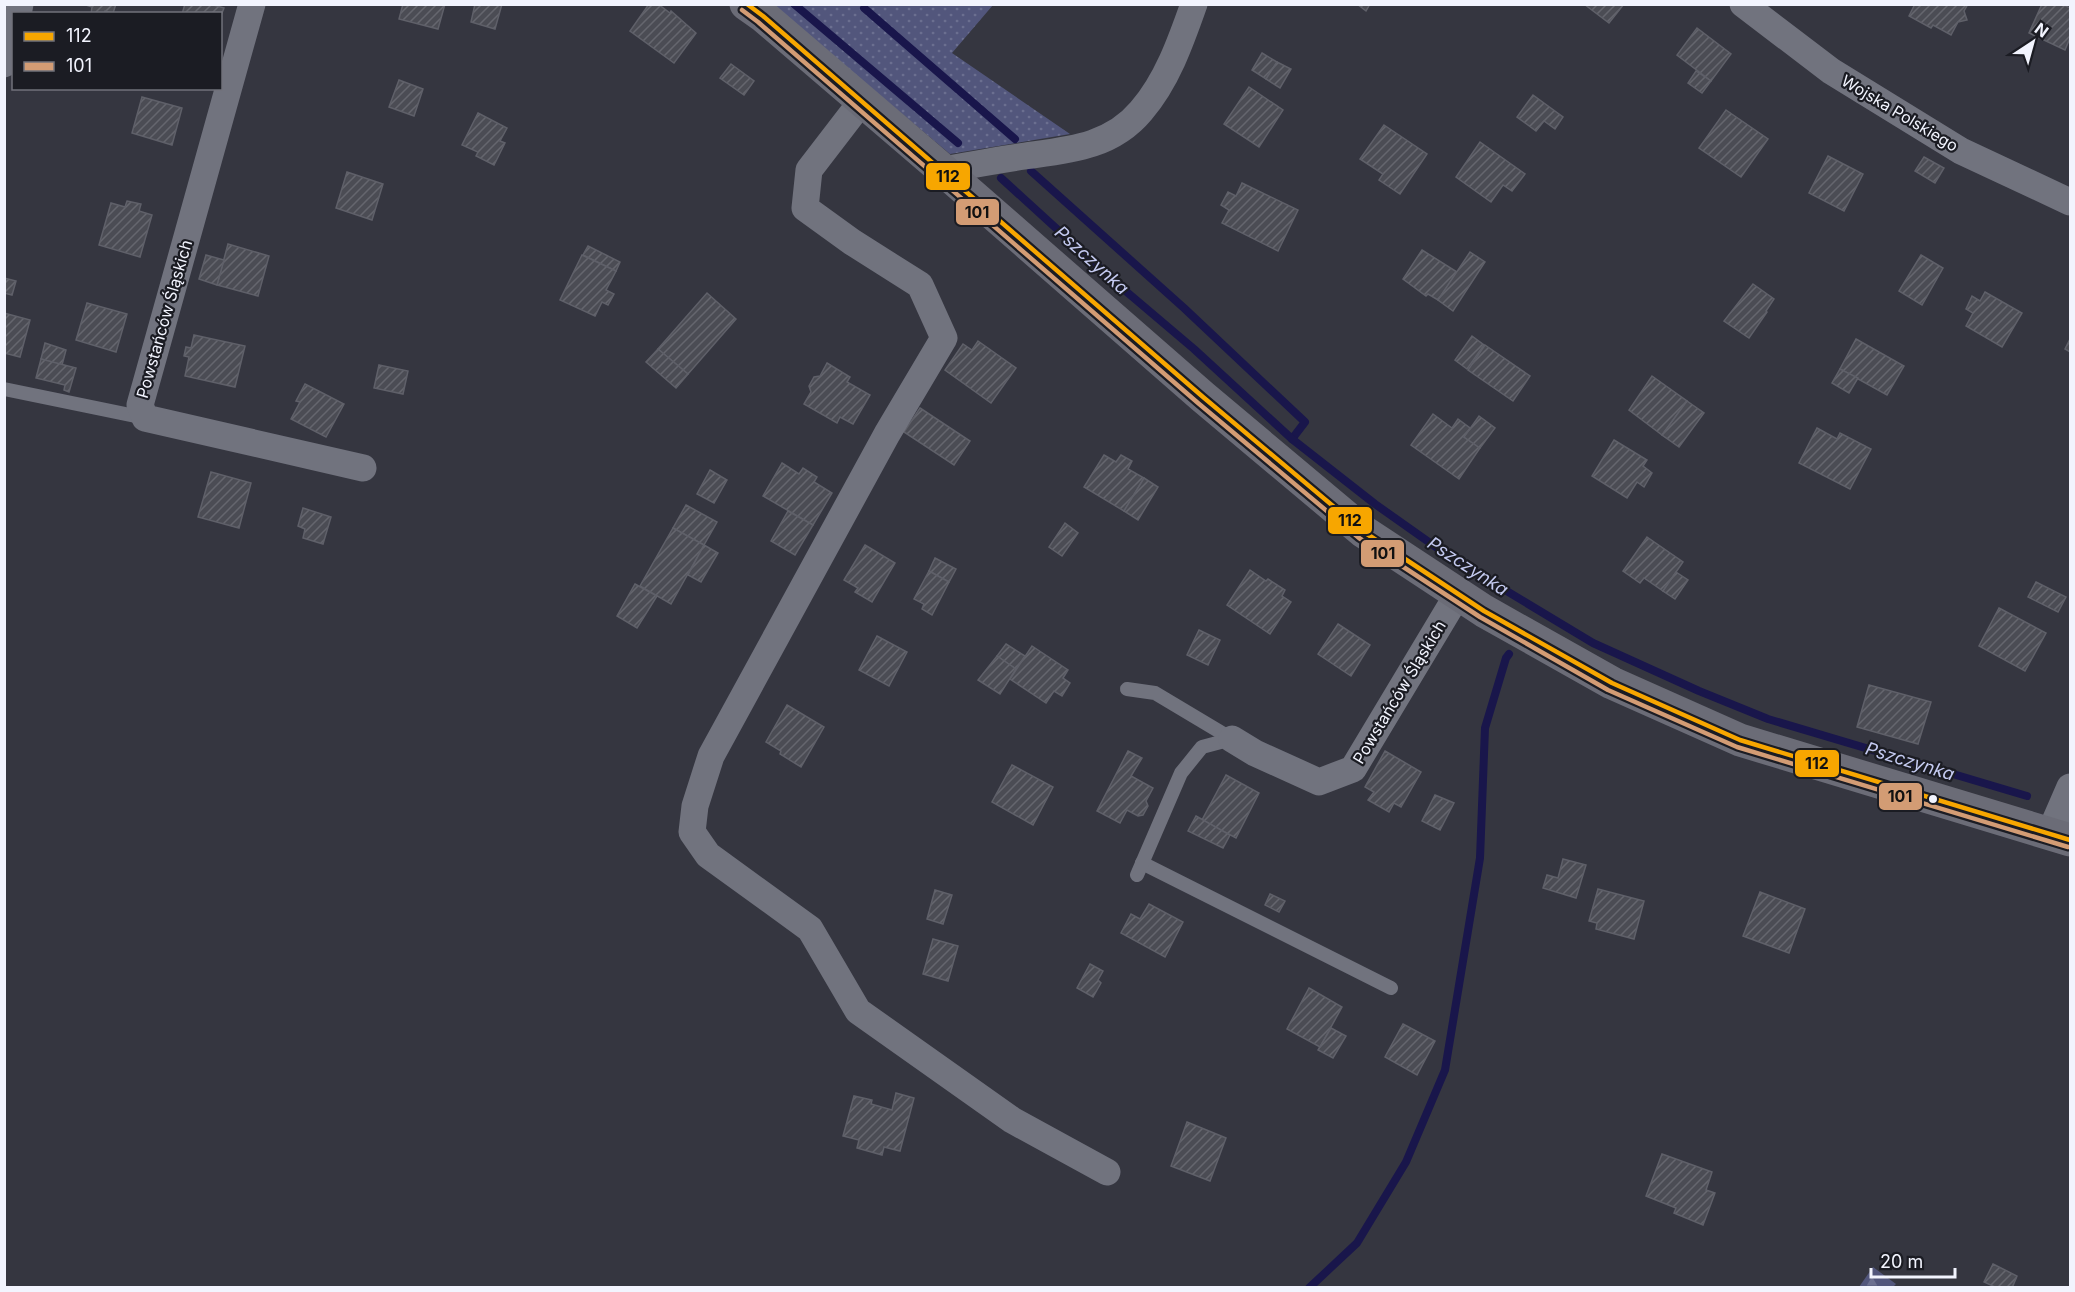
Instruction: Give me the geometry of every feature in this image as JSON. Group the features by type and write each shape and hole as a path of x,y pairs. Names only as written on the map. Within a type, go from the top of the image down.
{"street":[{"name":"Powstańców Śląskich","path":"252,4 140,405 145,418 363,468"},
{"path":"746,4 763,15 1203,397 1364,532 1484,610 1612,683 1740,740 2060,836 2070,787"},
{"path":"943,170 1075,150 1100,141 1121,129 1141,111 1156,90 1177,52 1194,4"},
{"name":"Wojska Polskiego","path":"1743,4 1831,71 1961,151 2070,202"},
{"path":"4,64 12,37"},
{"path":"862,101 809,170 805,208 852,242 920,285 944,338 887,434 711,756 694,806 692,831 708,855 810,929 858,1011 1012,1120 1107,1172"},
{"name":"Powstańców Śląskich","path":"1232,739 1255,753 1319,782 1353,769 1458,594"}],"lane":[{"path":"4,389 145,418"},
{"path":"1127,689 1155,693 1232,739"},
{"path":"1232,739 1202,747 1181,773 1139,869 1391,988"}],"green space":[{"path":"772,5 993,5 952,53 1070,134 950,154"},
{"path":"1873,1267 1896,1284 1893,1287 1859,1287"}],"building":[{"path":"83,4 116,4 113,12 91,12 92,7"},
{"path":"185,4 210,4 224,8 222,13 183,12"},
{"path":"403,4 445,4 438,29 399,19"},
{"path":"475,4 502,4 495,29 471,22"},
{"path":"649,4 658,4 670,13 671,11 696,33 674,63 630,31"},
{"path":"1357,4 1370,4 1366,11"},
{"path":"1584,4 1624,4 1609,23"},
{"path":"1915,4 1968,4 1964,11 1967,20 1958,22 1951,35 1933,25 1931,28 1909,16"},
{"path":"2042,4 2062,4 2070,8 2070,38 2065,50 2029,33"},
{"path":"1697,28 1731,54 1711,81 1677,55"},
{"path":"1262,53 1277,62 1266,79 1252,70"},
{"path":"1277,62 1291,69 1280,88 1266,79"},
{"path":"731,64 754,81 744,95 720,78"},
{"path":"1696,71 1711,81 1702,93 1688,83"},
{"path":"399,80 423,89 414,116 389,107"},
{"path":"1249,87 1283,110 1259,147 1224,124"},
{"path":"1533,95 1563,117 1555,129 1544,121 1536,131 1517,117"},
{"path":"142,97 182,108 172,145 132,133"},
{"path":"1726,110 1768,139 1741,177 1699,148"},
{"path":"478,113 507,128 500,141 505,143 494,165 476,156 478,152 462,145"},
{"path":"1384,125 1427,154 1400,194 1379,180 1383,174 1360,159"},
{"path":"1480,142 1525,174 1512,191 1503,185 1491,202 1456,177"},
{"path":"1828,156 1863,174 1844,211 1809,193"},
{"path":"1924,157 1944,168 1935,183 1915,171"},
{"path":"347,172 383,184 372,220 336,208"},
{"path":"1242,183 1298,210 1278,251 1222,223 1229,210 1221,205 1228,192 1236,196"},
{"path":"127,201 141,204 139,211 152,215 140,257 99,245 111,203 125,207"},
{"path":"228,244 269,256 258,296 217,285"},
{"path":"588,246 620,262 616,271 583,255"},
{"path":"1422,250 1457,272 1438,300 1428,294 1426,296 1403,279"},
{"path":"1470,252 1485,262 1453,311 1438,300"},
{"path":"206,255 224,260 217,285 199,279"},
{"path":"582,255 616,271 606,290 614,294 608,305 602,302 595,316 560,300"},
{"path":"1921,255 1943,268 1922,305 1899,291"},
{"path":"4,278 16,281 12,295 4,293"},
{"path":"1753,284 1774,299 1749,338 1724,321"},
{"path":"1985,292 2022,313 2002,347 1966,326 1973,313 1966,309 1972,296 1980,301"},
{"path":"707,293 736,319 688,374 658,349"},
{"path":"87,303 127,314 116,352 76,340"},
{"path":"4,313 30,320 20,357 4,353"},
{"path":"194,335 245,346 235,387 185,376 189,357 184,356 186,347 191,348"},
{"path":"1472,336 1484,345 1467,369 1455,360"},
{"path":"1856,339 1904,366 1887,395 1840,369"},
{"path":"2070,339 2070,352 2065,349"},
{"path":"978,341 1016,368 991,403 945,370 963,344 972,350"},
{"path":"45,343 66,350 62,365 41,359"},
{"path":"1485,345 1530,376 1513,401 1468,370"},
{"path":"658,349 688,374 676,388 646,362"},
{"path":"41,359 76,368 69,392 64,390 65,385 36,378"},
{"path":"827,363 850,377 847,382 870,395 853,424 840,417 837,423 804,404 811,392 809,386 814,377 820,376"},
{"path":"379,365 408,371 403,394 374,388"},
{"path":"1840,369 1858,378 1849,393 1832,383"},
{"path":"1652,376 1687,401 1662,435 1629,410"},
{"path":"305,384 344,404 326,437 291,419 300,402 296,401"},
{"path":"1687,401 1704,413 1679,447 1662,435"},
{"path":"920,408 970,441 954,465 904,432"},
{"path":"1433,414 1452,428 1458,419 1470,428 1464,437 1480,448 1459,479 1411,445"},
{"path":"1479,416 1495,428 1480,448 1464,437"},
{"path":"1817,428 1837,439 1840,433 1871,449 1850,489 1799,463"},
{"path":"1614,440 1647,460 1643,466 1652,473 1644,487 1637,482 1627,498 1592,476"},
{"path":"1104,455 1116,462 1121,455 1132,461 1128,469 1144,478 1124,511 1084,487"},
{"path":"782,463 799,474 803,468 817,477 814,482 832,493 813,525 763,496"},
{"path":"710,470 727,480 714,503 697,494"},
{"path":"211,472 251,483 239,528 198,517"},
{"path":"1144,478 1158,487 1138,520 1124,511"},
{"path":"686,505 717,522 704,545 673,528"},
{"path":"303,508 331,517 323,544 303,538 305,529 298,526"},
{"path":"788,511 813,525 795,555 771,541"},
{"path":"1065,523 1078,533 1062,556 1049,547"},
{"path":"673,528 704,545 671,604 640,586"},
{"path":"1647,537 1683,562 1663,591 1644,578 1640,583 1623,571"},
{"path":"704,545 718,553 701,582 688,575"},
{"path":"865,545 895,563 872,602 855,592 858,588 844,580"},
{"path":"935,558 956,569 949,582 929,571"},
{"path":"1250,570 1285,590 1282,596 1291,602 1270,634 1227,605"},
{"path":"929,571 949,582 932,615 922,609 924,604 914,599"},
{"path":"1676,572 1688,580 1675,599 1663,591"},
{"path":"2036,582 2066,597 2058,612 2028,597"},
{"path":"635,584 657,596 637,628 617,616"},
{"path":"1999,608 2046,633 2025,671 1979,646"},
{"path":"1338,624 1370,645 1351,676 1318,654"},
{"path":"1199,630 1220,640 1208,665 1187,655"},
{"path":"877,636 907,652 889,686 859,670"},
{"path":"1006,644 1025,656 1016,669 997,656"},
{"path":"1032,646 1068,670 1063,678 1070,683 1062,696 1054,691 1046,703 1010,679"},
{"path":"997,656 1016,669 1000,694 978,680"},
{"path":"1869,685 1931,702 1918,744 1857,727"},
{"path":"787,705 824,727 801,767 766,742"},
{"path":"1128,751 1142,758 1131,776 1153,788 1146,801 1148,806 1143,815 1138,816 1127,810 1120,823 1097,811"},
{"path":"1385,751 1421,772 1401,807 1394,803 1389,812 1368,800 1374,792 1365,787"},
{"path":"1012,765 1053,787 1033,825 992,802"},
{"path":"1226,775 1259,793 1236,838 1202,820"},
{"path":"1435,795 1454,803 1440,830 1422,821"},
{"path":"1196,816 1230,835 1223,848 1188,831"},
{"path":"1563,859 1586,865 1576,898 1543,888 1547,875 1558,878"},
{"path":"1598,889 1644,901 1634,939 1596,929 1597,923 1589,921"},
{"path":"935,890 952,895 943,924 927,919"},
{"path":"1760,892 1805,909 1789,953 1743,936"},
{"path":"1270,894 1285,901 1279,912 1265,905"},
{"path":"1149,904 1183,922 1165,957 1121,933 1131,914 1140,919"},
{"path":"933,939 958,946 948,981 923,974"},
{"path":"1090,964 1103,971 1098,980 1101,983 1093,997 1077,988"},
{"path":"1309,988 1342,1007 1320,1047 1287,1029"},
{"path":"1403,1024 1435,1041 1417,1075 1385,1057"},
{"path":"1331,1028 1346,1036 1333,1058 1318,1050"},
{"path":"896,1093 914,1098 900,1151 884,1147 882,1155 857,1148 859,1140 843,1136 854,1096 872,1100 871,1104 892,1110"},
{"path":"1187,1122 1226,1138 1210,1181 1171,1166"},
{"path":"1662,1154 1712,1172 1706,1190 1715,1193 1703,1225 1674,1213 1676,1208 1646,1196"},
{"path":"1993,1264 2017,1276 2012,1288 1997,1288 1984,1282"}],"waterway":[{"name":"Pszczynka","path":"794,4 958,143"},
{"path":"864,8 1015,139"},
{"path":"1031,171 1184,308 1305,422 1292,439"},
{"name":"Pszczynka","path":"1001,178 1292,439 1375,504 1450,557 1593,643 1699,691 1768,719 2027,796"},
{"path":"1309,1288 1357,1243 1406,1162 1445,1070 1480,858 1485,728 1509,654"}],"transit line":[{"name":"112","path":"747,4 1203,397 1364,532 1484,611 1612,683 1740,740 2070,840"},
{"name":"101","path":"742,10 1198,403 1359,538 1480,617 1608,690 1737,747 2068,847"}]}
